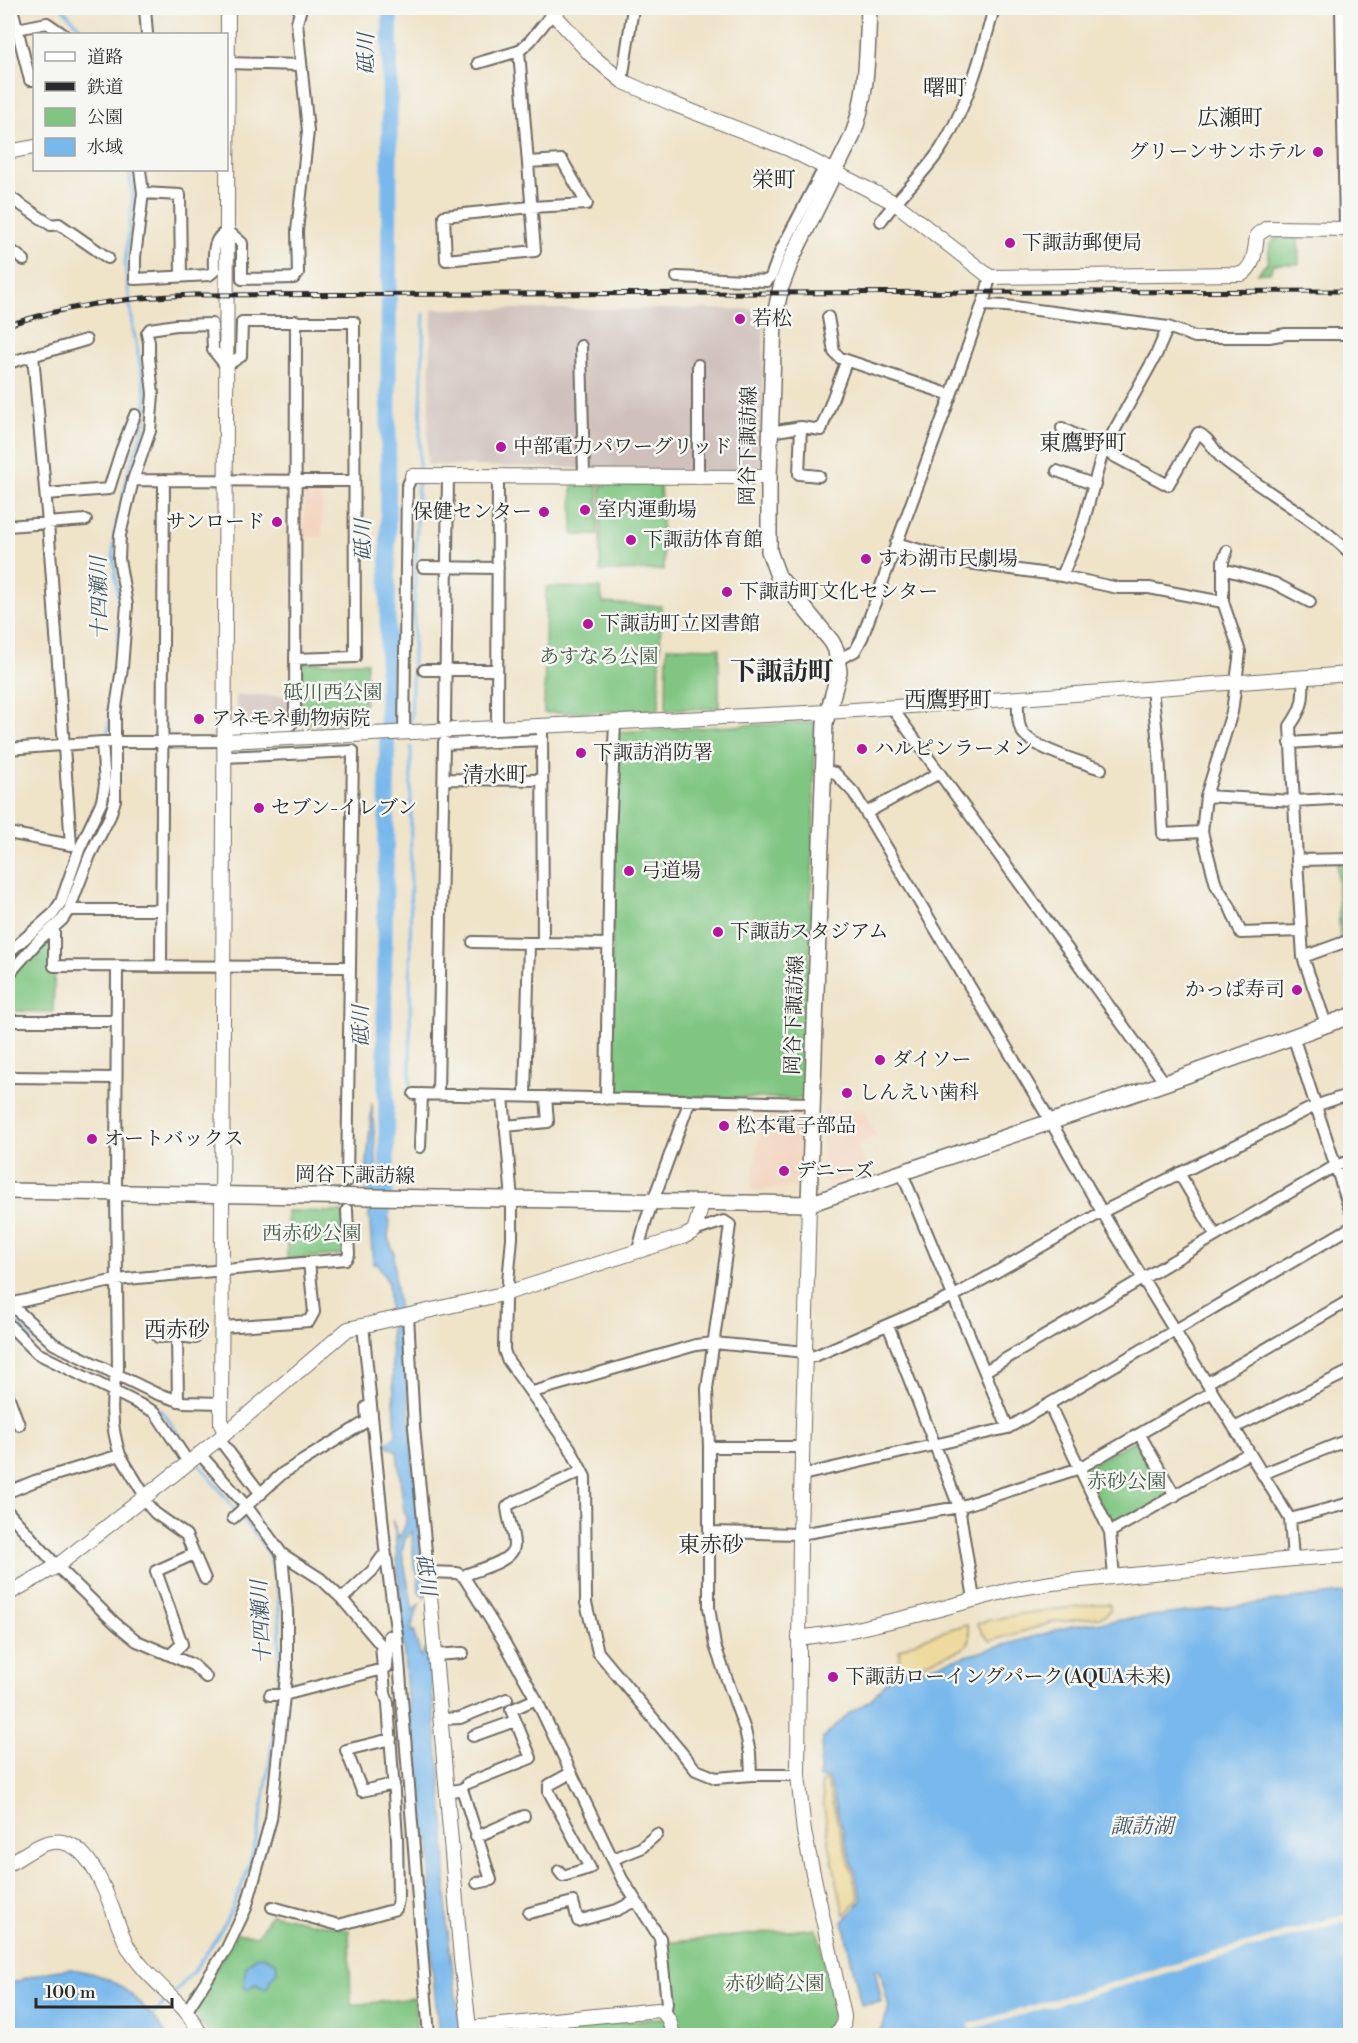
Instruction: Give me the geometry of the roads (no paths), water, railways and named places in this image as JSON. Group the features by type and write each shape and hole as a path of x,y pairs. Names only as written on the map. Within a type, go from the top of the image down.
{"main road":[{"name":"岡谷下諏訪線","path":"809,1204 825,723 837,685 839,659 832,642 778,576 769,551 774,320 781,287 792,258 829,171 852,137 860,117 864,98 869,8"},
{"name":"岡谷下諏訪線","path":"8,1191 809,1204 1165,1083 1350,1016"}],"street":[{"path":"12,8 30,80 33,80"},
{"path":"146,8 147,33"},
{"path":"228,8 228,33"},
{"path":"228,231 242,243 242,279 294,278 298,273 297,231 308,131 297,23 301,8"},
{"path":"622,81 633,8"},
{"path":"881,221 945,141 959,112 980,56 994,8"},
{"path":"478,63 519,51 530,41 550,11 591,55 622,81 673,104 789,149 895,203 990,277 1242,274 1248,270 1252,262 1257,235 1267,228 1348,228 1341,8"},
{"path":"17,29 47,22 62,33"},
{"path":"519,51 531,207 535,251 446,260 444,216 531,207 587,204 562,160 528,162"},
{"path":"228,63 301,65"},
{"path":"8,152 33,147"},
{"path":"140,171 143,193 135,257 135,279 209,275 214,271 214,243 220,234 228,231"},
{"path":"227,171 221,1424 222,1436 261,1494"},
{"path":"677,277 767,281 771,277 781,250 829,171"},
{"path":"143,193 180,195 181,276"},
{"path":"8,204 11,198 51,225 59,224 108,258"},
{"path":"8,249 24,260"},
{"path":"839,659 855,651 862,638 951,395 990,277"},
{"path":"982,305 1006,306 1168,327 1195,337 1350,334"},
{"path":"828,317 834,352 846,362 951,395"},
{"path":"8,749 114,741 163,741 224,735 290,725 295,719 296,321"},
{"path":"226,366 241,356 242,322 354,322 355,657 295,659"},
{"path":"15,953 39,940 69,910 90,855 110,816 115,800 115,714 122,668 127,605 119,559 120,536 133,480 150,431 153,411 147,333 150,329 176,325 213,324 213,350 226,366"},
{"path":"1062,576 1081,531 1103,451 1156,355 1168,327"},
{"path":"8,363 87,340"},
{"path":"581,346 584,476"},
{"path":"8,833 71,845 46,494 33,355"},
{"path":"770,432 801,427 821,430 846,362"},
{"path":"698,365 698,477"},
{"path":"46,494 109,489 135,415"},
{"path":"801,427 799,474 819,476"},
{"path":"1062,428 1168,485 1198,433 1221,457 1332,536 1350,554"},
{"path":"1057,471 1095,485"},
{"path":"444,721 447,669 448,475"},
{"path":"402,734 407,487 412,476 769,477"},
{"path":"497,729 498,476"},
{"path":"133,480 354,481"},
{"path":"161,965 164,480"},
{"path":"8,526 86,520"},
{"path":"896,543 961,562 1062,576 1118,588 1149,588 1223,602"},
{"path":"1227,551 1223,561 1223,602 1240,652 1232,712 1206,796 1202,832 1216,885 1229,904 1241,933 1301,931"},
{"path":"423,567 498,568"},
{"path":"1223,569 1274,583 1310,602"},
{"path":"424,670 497,670"},
{"path":"438,1094 444,743 542,734 615,723 892,708 1350,674"},
{"path":"1303,677 1304,698 1290,726 1301,931 1304,957 1326,1024"},
{"path":"1152,689 1159,753 1163,834 1202,832"},
{"path":"1018,699 1020,728 1030,739 1047,749 1101,770"},
{"path":"892,708 1165,1083"},
{"path":"606,1099 615,723"},
{"path":"224,735 368,735 497,729 542,734"},
{"path":"542,734 543,943"},
{"path":"1290,743 1350,739"},
{"path":"8,975 15,953 53,914 61,902 80,850 102,801 105,784 102,742"},
{"path":"224,757 353,751 346,1181"},
{"path":"823,770 835,773 854,793 1051,1122 1102,1212 1290,1519 1293,1559"},
{"path":"866,813 939,773"},
{"path":"444,779 542,780"},
{"path":"1206,796 1294,801 1350,798"},
{"path":"1297,860 1350,859"},
{"path":"69,910 161,910"},
{"path":"54,927 54,966 350,967"},
{"path":"1304,957 1350,940"},
{"path":"474,942 608,944"},
{"path":"525,1096 529,943"},
{"path":"117,966 117,1280 114,1437 120,1455 143,1497 155,1513 186,1535 205,1579"},
{"path":"8,1021 116,1021"},
{"path":"1293,1036 1350,1210"},
{"path":"8,1077 116,1078"},
{"path":"420,1147 418,1094 813,1103"},
{"path":"533,1392 685,1348 714,1344 815,1356 954,1296 1102,1212 1315,1106 1350,1094"},
{"path":"503,1096 512,1200 512,1238 505,1300 504,1350 507,1359 533,1392 570,1448 582,1471 586,1484 586,1604 598,1652 696,1770 716,1778 798,1775"},
{"path":"505,1126 548,1122 546,1097"},
{"path":"638,1250 643,1229 690,1100"},
{"path":"985,1371 1335,1166 1350,1161"},
{"path":"902,1173 1008,1428"},
{"path":"1179,1173 1216,1236"},
{"path":"694,1230 703,1202"},
{"path":"809,1204 800,1534 798,1775 804,1832 844,2016 843,2027 833,2036"},
{"path":"9,1304 117,1280 346,1258 349,1254 347,1210"},
{"path":"8,1594 57,1566 271,1397 336,1337 348,1329 507,1293 685,1236 694,1230 724,1221 730,1225 707,1389 709,1607 715,1646 745,1730 752,1775"},
{"path":"802,1475 1008,1428 1350,1228"},
{"path":"222,1327 309,1321 314,1312 309,1262"},
{"path":"710,1532 800,1534 959,1507 1080,1468 1140,1436 1210,1388 1350,1300"},
{"path":"9,1304 48,1340 114,1382 155,1412 194,1458 246,1508 282,1554 321,1579 342,1599 381,1645 394,1784 398,1899 396,1909 339,1925 272,1907"},
{"path":"404,1316 470,2032 658,2010 665,2013 673,2036"},
{"path":"8,1324 38,1352 114,1382 178,1401 222,1403"},
{"path":"367,1324 386,1557 397,1636 429,2036"},
{"path":"888,1325 959,1507 974,1599"},
{"path":"177,1336 178,1401"},
{"path":"158,1337 195,1338"},
{"path":"38,1352 48,1340"},
{"path":"1234,1428 1350,1371"},
{"path":"234,1518 283,1473 367,1421 365,1395 371,1394"},
{"path":"8,1395 19,1425"},
{"path":"1049,1404 1110,1532 1114,1577"},
{"path":"1140,1436 1175,1496"},
{"path":"1262,1474 1350,1439"},
{"path":"709,1447 802,1447"},
{"path":"1110,1532 1249,1453"},
{"path":"8,1492 35,1480 120,1455"},
{"path":"464,1577 512,1554 514,1546 507,1507 510,1504 582,1471"},
{"path":"1290,1519 1350,1503"},
{"path":"8,1512 57,1566 137,1641 193,1665 206,1677"},
{"path":"170,1655 182,1644 156,1571 194,1554"},
{"path":"184,2009 227,1948 246,1908 271,1819 277,1695 287,1667 287,1612 282,1554"},
{"path":"799,1638 847,1631 974,1599 1052,1583 1350,1555"},
{"path":"342,1599 372,1571 382,1557 386,1557"},
{"path":"428,1572 457,1574 464,1577 536,1699 613,1859 635,1901 660,1938 667,2003 665,2013"},
{"path":"277,1695 383,1669 387,1667 389,1636 397,1636"},
{"path":"435,1655 463,1653"},
{"path":"388,1703 395,1685 401,1685"},
{"path":"441,1719 460,1718 507,1699"},
{"path":"468,1783 531,1758 511,1710 536,1699"},
{"path":"473,1736 515,1721"},
{"path":"391,1739 346,1750 362,1791 394,1784"},
{"path":"559,1870 563,1876 590,1868 549,1792 549,1785 571,1773"},
{"path":"447,1792 462,1789 491,1880 477,1883"},
{"path":"476,1837 524,1816"},
{"path":"613,1859 641,1848 657,1834"},
{"path":"8,1864 45,1844 65,1844 84,1854 95,1868 129,1949 184,2009 202,2036"},
{"path":"529,1913 573,1902 578,1921 617,1910 635,1901"}],"water":[{"path":"372,1103 377,1175 390,1222 388,1238 394,1253 426,1598 419,1593 418,1575 414,1566 412,1531 405,1539 402,1552 413,1611 420,1603 412,1625 412,1632 415,1631 421,1657 425,1649 429,1655 445,1831 447,1924 461,2035 439,2035 428,1923 431,1913 430,1840 426,1839 422,1821 419,1772 411,1750 395,1531 392,1520 399,1538 405,1525 406,1515 397,1451 385,1444 396,1435 388,1282 377,1263 373,1264 366,1175"},
{"name":"諏訪湖","path":"1350,1592 1350,2035 880,2035 889,2008 878,1969 875,1971 882,2002 861,2005 843,1922 862,1899 828,1778 819,1778 823,1738 849,1713 871,1700 894,1671 917,1670 1071,1626"},
{"path":"263,1956 276,1962 277,1971 270,1980 268,1988 264,1989 256,1984 249,1989 245,1988 246,1966 256,1957"},
{"path":"72,1969 102,1977 127,1991 147,2010 167,2035 8,2035 8,1985 39,1974"}],"waterway":[{"name":"十四瀬川","path":"62,8 85,33"},
{"name":"砥川","path":"383,1212 387,1171 384,979 390,8"},
{"name":"十四瀬川","path":"110,779 108,731 117,663 120,614 113,553 115,532 127,477 145,423 146,396 133,328 125,264 133,195 129,171"},
{"path":"419,467 424,314"},
{"path":"411,722 418,483"},
{"path":"410,1084 411,747"},
{"name":"十四瀬川","path":"83,858 103,814 110,786"},
{"name":"十四瀬川","path":"8,963 35,938"},
{"name":"十四瀬川","path":"8,1316 51,1355"},
{"name":"十四瀬川","path":"116,1387 152,1404 165,1415 192,1454"},
{"name":"十四瀬川","path":"198,1462 236,1511"},
{"name":"十四瀬川","path":"174,1993 212,1945 240,1890 257,1836 272,1743 279,1660 280,1627 277,1582 267,1552 240,1516"},
{"name":"十四瀬川","path":"152,2020 152,2016 167,2000"}],"railway":[{"path":"8,325 53,312 99,303 193,295 1350,291"}],"place":[{"name":"グリーンサンホテル","path":"1318,152"},
{"name":"下諏訪郵便局","path":"1010,243"},
{"name":"若松","path":"740,319"},
{"name":"中部電力パワーグリッド","path":"501,447"},
{"name":"室内運動場","path":"585,510"},
{"name":"保健センター","path":"544,512"},
{"name":"サンロード","path":"277,522"},
{"name":"下諏訪体育館","path":"631,540"},
{"name":"すわ湖市民劇場","path":"866,559"},
{"name":"下諏訪町文化センター","path":"727,592"},
{"name":"下諏訪町立図書館","path":"588,624"},
{"name":"アネモネ動物病院","path":"199,719"},
{"name":"ハルピンラーメン","path":"862,749"},
{"name":"下諏訪消防署","path":"581,753"},
{"name":"セブン-イレブン","path":"259,808"},
{"name":"弓道場","path":"629,871"},
{"name":"下諏訪スタジアム","path":"718,932"},
{"name":"かっぱ寿司","path":"1297,990"},
{"name":"ダイソー","path":"880,1060"},
{"name":"しんえい歯科","path":"847,1093"},
{"name":"松本電子部品","path":"724,1126"},
{"name":"オートバックス","path":"92,1139"},
{"name":"デニーズ","path":"784,1171"},
{"name":"下諏訪ローイングパーク(AQUA未来)","path":"833,1677"}],"district":[{"name":"曙町","path":"945,88"},
{"name":"広瀬町","path":"1230,118"},
{"name":"栄町","path":"774,180"},
{"name":"東鷹野町","path":"1083,443"},
{"name":"下諏訪町","path":"782,672"},
{"name":"西鷹野町","path":"948,700"},
{"name":"清水町","path":"495,775"},
{"name":"西赤砂","path":"177,1330"},
{"name":"東赤砂","path":"711,1545"}],"park label":[{"name":"あすなろ公園","path":"599,657"},
{"name":"砥川西公園","path":"333,693"},
{"name":"西赤砂公園","path":"312,1234"},
{"name":"赤砂公園","path":"1127,1482"},
{"name":"赤砂崎公園","path":"775,1984"}]}
